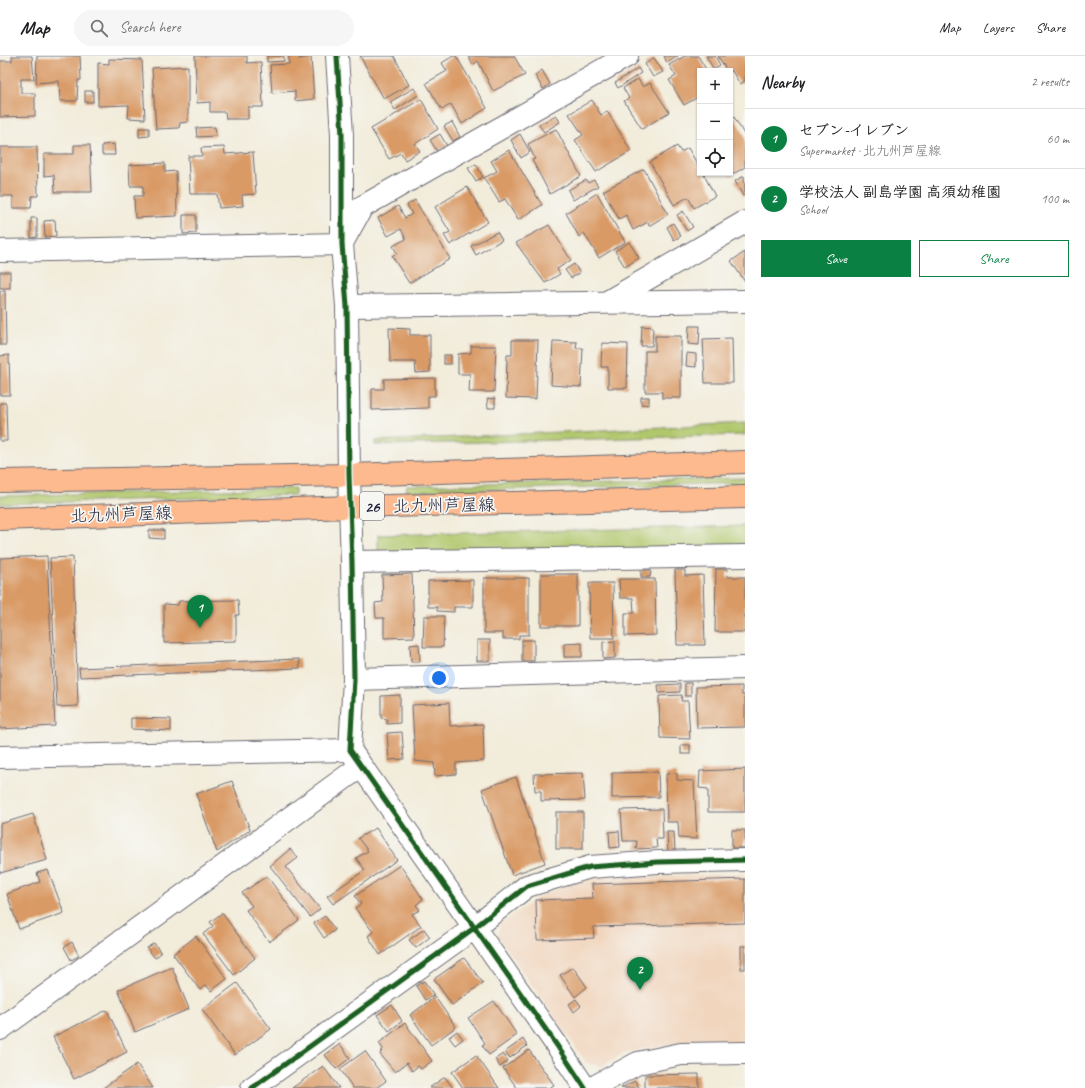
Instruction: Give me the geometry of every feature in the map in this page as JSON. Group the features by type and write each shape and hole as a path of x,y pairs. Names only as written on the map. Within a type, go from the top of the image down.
{"main road":[{"name":"北九州芦屋線","path":"0,481 349,475 745,462"},
{"name":"北九州芦屋線","path":"0,519 351,507 745,497"}],"street":[{"path":"337,56 342,135 342,244 347,306 349,475 351,507 356,758 585,1088"},
{"path":"342,244 362,207 627,56"},
{"path":"608,302 745,222"},
{"path":"0,251 342,244"},
{"path":"347,306 745,301"},
{"path":"352,562 745,556"},
{"path":"354,679 745,668"},
{"path":"0,757 356,758"},
{"path":"0,1029 356,758"},
{"path":"252,1088 474,928 527,886 590,867 658,862 745,860"},
{"path":"592,1088 638,1063 681,1054 745,1053"}],"shaded area":[{"path":"745,874 745,1043 663,1045 625,1052 601,1067 587,1063 498,937 500,923 546,893 592,878"}],"green space":[{"path":"745,423 745,435 375,445 375,441"},
{"path":"745,478 745,483 406,492 407,486"},
{"path":"295,488 295,495 0,504 0,496"},
{"path":"745,526 745,550 378,552 378,535"}],"building":[{"path":"12,56 32,56 34,79 21,79 21,93 35,93 35,116 0,117 0,61 12,61"},
{"path":"37,56 80,56 81,80 78,80 77,101 60,101 59,81 36,83"},
{"path":"195,56 247,56 247,63 261,62 263,107 248,107 248,119 226,119 225,112 210,112 210,102 197,103"},
{"path":"267,56 284,56 284,61 267,62"},
{"path":"289,56 299,56 299,59 311,57 314,99 295,101 295,91 272,93 270,65 289,64"},
{"path":"360,56 394,56 409,85 384,99"},
{"path":"453,56 456,56 487,108 462,124 451,104 442,110 426,83 447,71 442,63"},
{"path":"468,56 514,56 525,75 493,91 478,61 473,65"},
{"path":"664,56 678,56 667,63"},
{"path":"685,56 698,56 705,68 697,68 697,98 684,105 669,80 676,76 669,65"},
{"path":"706,56 715,56 720,65 716,68 713,68"},
{"path":"718,56 745,56 745,81 740,84 733,73 733,68 725,68"},
{"path":"654,58 663,72 653,77 645,64"},
{"path":"109,59 142,60 145,119 128,118 129,105 98,106 98,63 109,64"},
{"path":"188,66 188,122 180,123 179,128 156,129 152,68"},
{"path":"638,68 641,73 618,88 615,83"},
{"path":"542,70 550,84 543,89 535,75"},
{"path":"638,79 643,87 650,83 669,112 642,129 624,101 629,98 623,88"},
{"path":"414,88 418,95 395,110 390,102"},
{"path":"85,91 93,91 93,102 85,102"},
{"path":"421,99 438,129 415,144 420,151 405,160 401,153 389,159 371,129"},
{"path":"592,100 601,115 607,111 631,151 596,172 575,140 583,135 569,114"},
{"path":"556,115 560,122 544,132 539,125"},
{"path":"733,118 745,136 745,167 733,174 733,140"},
{"path":"452,122 460,137 453,141 444,126"},
{"path":"215,127 216,136 197,137 196,128"},
{"path":"139,128 149,128 149,136 139,137"},
{"path":"556,129 581,176 550,194 532,160 535,159 528,144"},
{"path":"440,134 447,146 437,151 430,140"},
{"path":"520,134 530,152 521,158 511,140"},
{"path":"114,144 115,155 102,155 102,145"},
{"path":"74,145 90,145 92,192 55,192 54,175 44,176 44,154 74,154"},
{"path":"677,146 681,152 688,148 697,164 697,176 705,176 715,196 694,208 688,197 674,205 650,162"},
{"path":"0,147 37,147 38,196 32,196 31,208 13,208 13,196 0,196"},
{"path":"224,147 225,154 253,152 256,194 242,195 243,206 219,208 217,194 190,194 188,156 202,156 201,148"},
{"path":"509,150 542,205 518,220 505,199 499,202 484,178 497,171 491,161"},
{"path":"165,163 165,172 176,171 177,216 135,218 134,196 143,196 143,186 130,186 129,165"},
{"path":"476,164 483,177 476,181 468,168"},
{"path":"644,169 668,214 649,226 648,222 633,230 626,215 619,219 603,191"},
{"path":"744,176 745,195 743,196 735,181"},
{"path":"586,180 588,183 594,180 598,186 573,200 568,190"},
{"path":"467,187 488,222 450,245 444,235 450,232 435,207"},
{"path":"597,193 625,242 599,258 584,233 579,237 566,213"},
{"path":"415,200 450,259 409,283 392,256 397,253 393,246 406,239 401,229 388,236 378,218 398,206 405,218 412,214 407,205"},
{"path":"683,211 693,227 687,231 677,215"},
{"path":"183,215 196,215 196,233 183,234"},
{"path":"31,218 37,218 37,237 31,238"},
{"path":"55,220 56,236 45,237 44,221"},
{"path":"673,223 681,236 674,240 667,227"},
{"path":"549,225 571,260 557,269 560,274 545,283 516,243"},
{"path":"497,232 502,240 476,255 471,246"},
{"path":"629,242 639,258 625,267 615,251"},
{"path":"745,252 745,282 731,261"},
{"path":"574,264 580,273 571,278 565,270"},
{"path":"0,272 10,272 10,288 0,288"},
{"path":"0,291 5,291 6,345 0,345"},
{"path":"642,326 653,327 652,346 641,346"},
{"path":"689,326 700,326 699,345 688,344"},
{"path":"389,328 410,329 410,335 430,335 430,372 416,373 415,362 390,362"},
{"path":"655,336 681,336 681,398 662,398 662,392 645,392 645,351 655,351"},
{"path":"732,338 733,383 705,383 703,339"},
{"path":"512,340 538,340 536,399 506,398 507,355 512,355"},
{"path":"553,341 577,342 576,348 583,348 581,387 551,385"},
{"path":"602,343 628,344 627,388 608,388 608,367 601,367"},
{"path":"471,346 496,346 494,392 469,392 470,374 458,374 458,354 471,353"},
{"path":"687,353 696,354 696,367 686,366"},
{"path":"9,355 10,395 0,395 0,356"},
{"path":"444,355 451,355 451,364 444,364"},
{"path":"435,378 435,396 428,396 428,408 372,410 372,389 384,389 384,379"},
{"path":"641,397 649,397 649,405 641,404"},
{"path":"495,398 495,408 488,408 487,399"},
{"path":"0,403 6,403 7,441 0,441"},
{"path":"149,530 164,530 164,539 149,538"},
{"path":"47,556 55,726 0,729 0,558"},
{"path":"73,557 78,706 57,707 50,558"},
{"path":"716,569 728,569 727,577 745,577 745,632 715,632"},
{"path":"641,570 651,570 650,577 641,577"},
{"path":"675,570 685,570 685,576 703,575 705,645 677,645"},
{"path":"412,574 414,637 384,638 384,618 376,618 375,603 383,602 382,575"},
{"path":"541,574 578,574 578,626 541,626"},
{"path":"484,578 529,578 529,635 519,635 519,639 503,639 503,633 484,633"},
{"path":"619,579 655,579 656,635 625,636 625,613 634,613 633,598 620,598"},
{"path":"473,580 473,607 454,607 454,612 437,611 437,607 428,607 428,581"},
{"path":"589,583 613,583 614,638 590,638"},
{"path":"238,600 239,615 236,615 236,641 164,643 164,604 178,605 179,601"},
{"path":"424,616 444,616 443,647 423,647"},
{"path":"477,640 490,640 490,661 477,661"},
{"path":"522,640 534,640 534,661 522,661"},
{"path":"615,641 615,658 603,659 603,642"},
{"path":"582,643 582,657 564,657 564,644"},
{"path":"419,644 420,662 411,662 410,645"},
{"path":"299,659 300,668 80,677 79,668"},
{"path":"685,683 691,683 691,696 685,696"},
{"path":"680,684 680,692 659,693 658,685"},
{"path":"742,686 742,695 745,695 745,727 697,728 696,687"},
{"path":"400,695 400,723 387,724 387,719 381,718 381,696"},
{"path":"682,695 681,701 688,701 690,739 660,738 659,696"},
{"path":"449,703 450,726 483,724 484,761 456,763 456,774 435,776 434,763 415,761 412,705"},
{"path":"131,718 171,719 171,731 131,729"},
{"path":"402,732 404,759 389,760 387,733"},
{"path":"681,745 690,745 690,754 681,754"},
{"path":"745,769 745,812 708,812 708,789 699,788 700,771"},
{"path":"658,772 659,797 612,798 612,773"},
{"path":"583,773 585,800 541,801 541,791 535,791 534,774"},
{"path":"677,773 677,780 694,781 697,839 679,838 678,822 667,822 666,774"},
{"path":"516,777 545,863 512,875 482,789"},
{"path":"232,781 250,830 217,852 196,794"},
{"path":"662,809 663,839 656,839 657,848 636,849 637,841 623,841 621,810"},
{"path":"556,812 583,812 583,849 556,849"},
{"path":"33,814 47,860 0,873 0,824"},
{"path":"376,828 397,860 333,904 327,896 365,870 356,858 368,851 358,838"},
{"path":"732,830 745,830 745,848 732,848"},
{"path":"619,831 620,847 610,848 609,832"},
{"path":"667,832 674,832 675,850 668,851"},
{"path":"290,849 298,858 286,867 320,909 310,917 270,866"},
{"path":"400,865 423,899 416,905 420,910 412,914 421,926 380,955 368,936 373,932 355,908 361,904 355,896"},
{"path":"48,870 64,913 19,929 7,894 40,882 37,873"},
{"path":"267,876 299,920 269,942 246,910 252,906 242,893"},
{"path":"745,879 745,923 593,927 594,938 537,940 536,900 593,898 592,884"},
{"path":"222,913 255,958 234,975 203,934 213,926 210,922"},
{"path":"325,916 335,930 324,938 314,923"},
{"path":"424,929 430,937 416,948 409,940"},
{"path":"196,936 227,979 211,991 206,985 200,990 173,954"},
{"path":"72,942 79,956 71,960 64,947"},
{"path":"154,943 161,953 155,958 147,948"},
{"path":"741,946 745,946 745,969 741,969"},
{"path":"464,958 483,983 452,1005 434,979"},
{"path":"172,967 189,1009 135,1032 118,990"},
{"path":"573,967 587,987 575,997 560,975"},
{"path":"424,981 434,995 425,1000 416,986"},
{"path":"237,983 271,1029 235,1055 202,1009"},
{"path":"435,997 456,1027 431,1045 410,1015"},
{"path":"576,999 581,1006 574,1012 569,1004"},
{"path":"494,1001 517,1035 489,1055 482,1045 485,1043 468,1018"},
{"path":"392,1005 402,1021 389,1031 377,1015"},
{"path":"107,1010 127,1052 74,1079 53,1037"},
{"path":"405,1023 432,1061 421,1069 418,1066 412,1071 407,1063 395,1072 380,1054 383,1049 379,1043"},
{"path":"457,1031 463,1039 455,1045 449,1037"},
{"path":"523,1039 527,1046 510,1058 505,1052"},
{"path":"340,1044 350,1058 336,1069 325,1055"},
{"path":"529,1050 554,1085 549,1088 517,1088 503,1068"},
{"path":"365,1051 386,1081 376,1088 353,1088 340,1069"},
{"path":"503,1054 508,1061 500,1067 495,1059"},
{"path":"476,1055 499,1088 463,1088 452,1072"},
{"path":"137,1064 153,1088 103,1088"},
{"path":"323,1066 339,1088 292,1088"},
{"path":"699,1074 699,1088 645,1088 645,1075"},
{"path":"445,1077 453,1088 429,1088"},
{"path":"635,1081 639,1088 621,1088"}],"cycle path":[{"path":"337,56 342,135 342,244 347,306 349,475 352,562 354,679 350,750 558,1047 585,1088"},
{"path":"252,1088 474,928 527,886 590,867 658,862 745,860"}],"place":[{"name":"セブン-イレブン","path":"200,628"},
{"name":"学校法人 副島学園 高須幼稚園","path":"640,990"}]}
